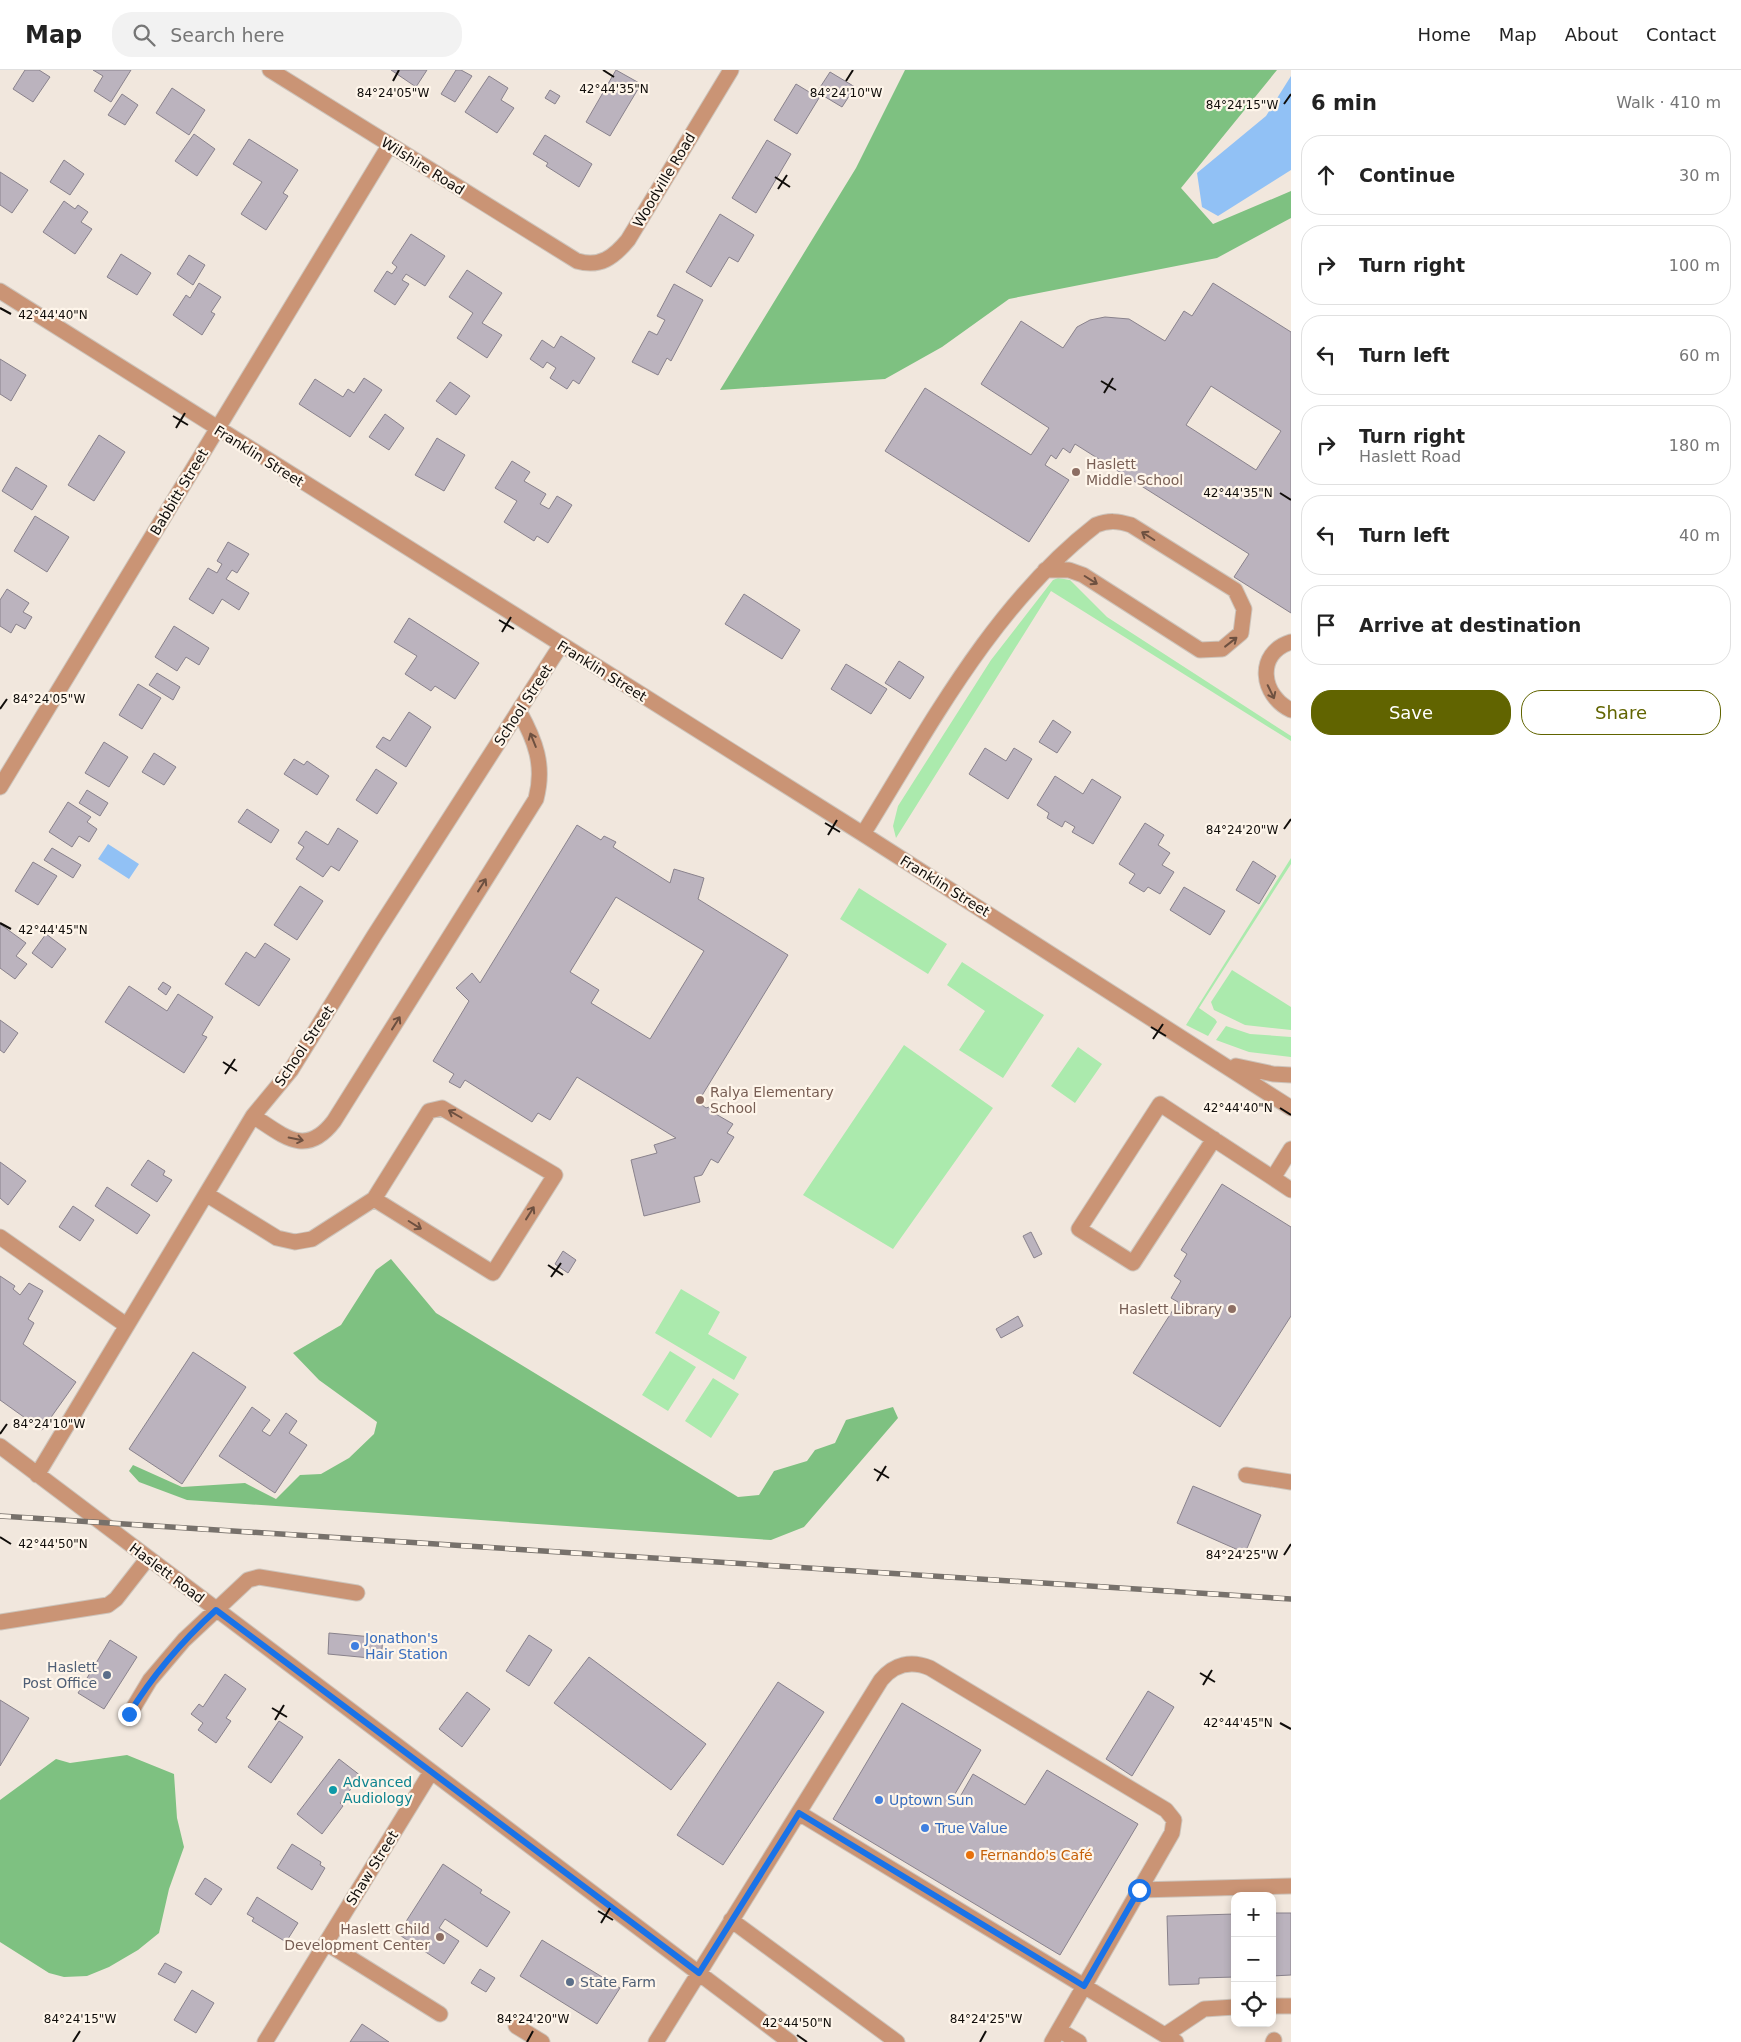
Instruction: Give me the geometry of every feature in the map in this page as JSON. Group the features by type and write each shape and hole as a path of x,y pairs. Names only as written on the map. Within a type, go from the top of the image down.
{"street":[{"name":"Wilshire Road","path":"270,70 389,146 578,261"},
{"name":"Woodville Road","path":"578,261 590,265 605,260 623,245 731,70"},
{"name":"Babbitt Street","path":"0,787 389,146"},
{"name":"Franklin Street","path":"0,291 217,430 863,834 1291,1108"},
{"path":"863,834 973,659 1045,570 1096,525 1106,521 1119,521 1131,525 1235,590 1244,609 1241,633 1222,649 1200,650 1083,575 1069,570 1045,570"},
{"path":"1291,642 1279,647 1271,657 1266,670 1267,682 1276,700 1291,710"},
{"name":"School Street","path":"37,1475 253,1116 291,1070 561,645"},
{"path":"253,1116 285,1137 297,1141 314,1140 324,1134 334,1121 536,799 540,778 539,758 529,730 519,711"},
{"name":"Franklin Street","path":"1204,1051 1251,1070 1291,1075"},
{"path":"1214,1139 1133,1264 1079,1229 1160,1104 1214,1139 1272,1178 1291,1190"},
{"path":"206,1194 277,1238 304,1242 320,1235 374,1199 429,1111 435,1108 450,1110 555,1175 493,1273 374,1199"},
{"path":"1272,1178 1291,1149"},
{"path":"0,1237 126,1325"},
{"name":"Haslett Road","path":"0,1446 790,2042"},
{"path":"1246,1475 1291,1482"},
{"path":"0,1622 108,1605 116,1599 148,1558"},
{"path":"129,1714 150,1680 184,1640 245,1582 255,1577 357,1593"},
{"path":"656,2042 882,1680 896,1666 917,1664 938,1674 1171,1814 1174,1820 1172,1833 1055,2036 1079,2042"},
{"name":"Shaw Street","path":"265,2042 432,1772"},
{"path":"799,1813 1171,2039 1204,2009 1231,2007"},
{"path":"1139,1890 1291,1886"},
{"path":"731,1920 897,2042"},
{"path":"326,1943 440,2014"},
{"path":"1276,2006 1291,2006"},
{"path":"516,2026 542,2042"}],"green space":[{"path":"905,70 1277,70 1181,188 1213,224 1291,191 1291,218 1217,258 1009,299 942,347 885,379 720,390 856,168"},
{"path":"1058,578 1070,580 1107,617 1291,736 1291,741 1051,591 896,838 893,826 898,806 991,660 1053,580"},
{"path":"1291,858 1291,864 1199,1008 1217,1022 1208,1036 1186,1025"},
{"path":"859,888 947,944 928,974 840,919"},
{"path":"962,962 1044,1015 1003,1078 959,1050 985,1011 947,985"},
{"path":"1232,970 1291,1007 1291,1030 1245,1025 1214,1010 1211,1002"},
{"path":"1226,1026 1250,1034 1291,1037 1291,1057 1249,1052 1216,1040"},
{"path":"904,1045 993,1108 893,1249 803,1195"},
{"path":"1078,1047 1102,1064 1075,1103 1051,1086"},
{"path":"391,1259 436,1313 738,1497 759,1495 774,1471 807,1461 815,1450 835,1443 846,1420 893,1407 898,1418 804,1527 771,1540 187,1500 139,1482 129,1471 133,1465 182,1487 245,1483 276,1499 300,1475 321,1474 349,1458 374,1434 377,1422 319,1380 293,1353 341,1325 376,1270"},
{"path":"681,1289 720,1312 708,1334 747,1357 734,1380 655,1333"},
{"path":"670,1351 696,1367 668,1411 642,1395"},
{"path":"713,1378 739,1394 711,1438 685,1421"},
{"path":"127,1755 174,1774 177,1818 184,1847 169,1889 159,1933 138,1950 109,1967 87,1976 64,1977 49,1973 0,1942 0,1800 56,1759 70,1763"}],"water":[{"path":"1291,76 1291,170 1218,216 1202,207 1197,173 1266,116"},
{"path":"108,844 139,864 129,879 98,859"}],"building":[{"path":"25,70 39,70 50,77 33,102 13,89"},
{"path":"93,70 131,70 111,102 94,91 103,76"},
{"path":"391,70 427,70 416,87"},
{"path":"456,70 461,70 472,76 455,102 441,94"},
{"path":"616,70 641,84 610,136 586,122"},
{"path":"830,72 855,87 842,107 817,92"},
{"path":"489,76 508,88 501,100 514,108 497,133 465,112"},
{"path":"796,84 819,98 797,134 774,120"},
{"path":"172,88 205,110 189,135 156,113"},
{"path":"550,90 560,96 555,104 545,98"},
{"path":"122,94 138,105 125,125 108,115"},
{"path":"194,134 215,149 197,176 175,161"},
{"path":"545,135 592,164 579,187 546,166 548,163 533,154"},
{"path":"249,139 298,170 283,193 288,196 266,230 241,214 262,182 233,164"},
{"path":"767,140 791,154 756,213 732,198"},
{"path":"64,160 84,174 70,195 50,182"},
{"path":"0,172 28,190 12,213 0,205"},
{"path":"64,201 75,209 78,205 88,212 81,222 92,229 75,254 43,232"},
{"path":"720,214 754,235 738,262 729,257 711,287 686,272"},
{"path":"411,234 445,256 425,286 406,274 402,280 409,284 395,305 374,291 387,271 392,274 397,267 392,263"},
{"path":"121,254 151,273 137,295 107,277"},
{"path":"189,255 205,265 193,285 177,274"},
{"path":"467,270 502,293 482,323 502,335 487,358 457,338 473,313 449,297"},
{"path":"199,283 221,297 211,312 215,314 202,335 173,315 186,295 190,298"},
{"path":"1213,283 1291,332 1291,613 1234,577 1249,554 1075,444 1070,453 1063,448 1056,459 1051,455 1045,465 1069,480 1029,542 885,451 925,388 1031,455 1049,428 981,384 1021,321 1063,348 1077,327 1090,320 1105,317 1129,319 1165,341 1184,311 1192,316","holes":["1211,386 1281,431 1256,470 1186,425"]},
{"path":"674,284 703,300 671,361 667,358 658,375 632,362 649,331 657,335 665,320 657,316"},
{"path":"561,336 595,358 579,384 573,380 567,389 550,378 556,368 547,362 543,368 530,359 542,340 554,348"},
{"path":"0,359 26,375 11,401 0,394"},
{"path":"364,378 382,390 350,437 299,404 315,379 343,397 348,389 354,393"},
{"path":"450,382 470,396 456,415 436,401"},
{"path":"385,414 404,428 389,450 369,437"},
{"path":"99,435 125,452 94,501 68,485"},
{"path":"437,438 465,455 444,491 415,475"},
{"path":"512,461 530,472 524,481 546,494 540,504 549,509 557,496 572,505 548,543 537,536 534,541 504,522 517,501 495,488"},
{"path":"16,467 47,486 32,510 2,491"},
{"path":"35,516 69,537 47,572 14,551"},
{"path":"228,542 249,554 237,573 232,570 226,579 249,593 239,610 222,599 213,614 189,599 208,568 217,573 222,564 217,561"},
{"path":"7,589 29,603 23,612 32,617 25,629 16,624 11,633 0,626 0,600"},
{"path":"744,594 800,630 782,659 725,624"},
{"path":"409,618 479,663 455,699 435,686 431,691 405,674 417,656 394,642"},
{"path":"174,626 209,648 199,665 186,657 177,671 155,657"},
{"path":"899,661 924,677 910,699 885,683"},
{"path":"846,664 887,689 871,714 831,689"},
{"path":"157,673 180,687 173,700 149,685"},
{"path":"138,684 161,698 142,729 119,715"},
{"path":"409,712 431,727 406,767 376,747 383,737 390,741"},
{"path":"1053,720 1071,732 1057,753 1039,742"},
{"path":"104,742 128,757 109,787 85,773"},
{"path":"985,748 1006,761 1014,748 1032,759 1008,799 969,774"},
{"path":"154,753 176,767 164,785 142,772"},
{"path":"294,759 304,765 307,761 329,776 317,795 284,774"},
{"path":"376,769 397,783 377,814 356,800"},
{"path":"1055,776 1083,794 1092,779 1121,797 1093,844 1072,832 1075,827 1065,821 1062,827 1047,818 1049,813 1037,805"},
{"path":"87,790 108,803 100,816 79,803"},
{"path":"68,802 91,817 87,822 97,829 89,842 79,836 72,847 49,832"},
{"path":"247,809 279,830 271,843 238,822"},
{"path":"1145,823 1164,835 1158,845 1170,853 1162,865 1174,872 1160,894 1148,887 1144,892 1129,883 1135,874 1119,864"},
{"path":"577,825 601,840 604,836 616,842 613,847 670,883 674,869 704,878 698,899 788,955 698,1102 706,1108 712,1106 714,1113 733,1124 727,1133 734,1137 718,1163 711,1159 702,1175 694,1177 700,1202 644,1216 631,1160 657,1153 654,1145 676,1138 577,1077 550,1120 538,1113 532,1122 465,1080 460,1088 449,1082 454,1074 433,1061 469,1001 456,988 472,973 480,983","holes":["616,897 704,951 650,1039 591,1003 599,990 570,972"]},
{"path":"338,828 358,841 339,871 331,866 323,877 296,859 304,847 298,843 306,831 328,845"},
{"path":"52,848 81,865 73,878 44,860"},
{"path":"1253,861 1276,876 1259,904 1236,890"},
{"path":"33,862 57,876 38,905 15,891"},
{"path":"300,886 323,901 297,940 274,925"},
{"path":"1184,887 1225,911 1210,935 1170,910"},
{"path":"0,924 26,943 16,956 27,964 15,979 0,968"},
{"path":"46,934 66,949 52,968 32,953"},
{"path":"265,943 290,959 259,1006 225,984 246,952 255,958"},
{"path":"163,982 171,987 166,995 158,989"},
{"path":"129,986 167,1011 178,994 213,1017 202,1035 207,1037 184,1073 105,1022"},
{"path":"0,1020 18,1033 4,1053 0,1050"},
{"path":"148,1160 165,1171 163,1175 172,1180 157,1202 131,1185"},
{"path":"0,1162 26,1181 8,1205 0,1198"},
{"name":"Haslett Library","path":"1222,1184 1291,1227 1291,1316 1220,1427 1133,1373 1178,1302 1171,1298 1181,1281 1174,1276 1187,1254 1181,1250"},
{"path":"107,1187 150,1215 137,1234 95,1206"},
{"path":"73,1206 94,1220 80,1241 59,1227"},
{"path":"1031,1232 1042,1254 1034,1258 1023,1236"},
{"path":"563,1251 576,1260 568,1273 555,1264"},
{"path":"0,1276 15,1286 13,1289 20,1295 29,1283 43,1291 28,1319 34,1323 23,1344 76,1382 42,1430 0,1400"},
{"path":"1018,1316 1023,1326 1001,1338 996,1329"},
{"path":"193,1352 246,1387 182,1484 129,1449"},
{"path":"252,1407 270,1420 262,1431 270,1436 286,1413 297,1421 289,1433 307,1445 275,1493 219,1456"},
{"path":"1193,1486 1261,1515 1245,1553 1177,1523"},
{"name":"Jonathon's Hair Station","path":"329,1633 383,1638 381,1659 328,1654"},
{"path":"529,1635 552,1650 529,1686 506,1671"},
{"name":"Haslett Post Office","path":"110,1640 137,1657 104,1709 78,1693"},
{"path":"589,1657 706,1744 671,1790 554,1703"},
{"path":"225,1674 246,1689 226,1718 231,1721 216,1743 198,1730 203,1723 191,1714 199,1704 203,1707"},
{"path":"778,1682 824,1712 723,1865 677,1835"},
{"path":"1148,1691 1174,1707 1132,1776 1106,1759"},
{"path":"467,1692 490,1709 462,1747 439,1729"},
{"path":"0,1700 29,1718 0,1766"},
{"path":"902,1703 981,1750 952,1799 957,1802 973,1774 1025,1805 1047,1770 1138,1824 1060,1955 833,1819"},
{"path":"279,1721 303,1737 271,1783 248,1767"},
{"name":"Advanced Audiology","path":"339,1759 361,1776 340,1803 343,1806 322,1834 297,1814"},
{"path":"292,1844 321,1862 320,1865 325,1868 312,1890 277,1868"},
{"path":"443,1864 482,1890 480,1893 510,1912 487,1947 445,1919 439,1928 459,1941 444,1964 398,1934"},
{"path":"205,1878 222,1889 211,1905 195,1894"},
{"path":"257,1897 298,1923 286,1942 252,1921 254,1918 247,1914"},
{"path":"1276,1913 1291,1913 1291,1975 1276,1976"},
{"path":"1231,1914 1231,1977 1199,1978 1199,1984 1169,1985 1167,1916"},
{"name":"State Farm","path":"542,1940 620,1988 597,2024 520,1976"},
{"path":"165,1963 182,1972 175,1983 158,1974"},
{"path":"480,1969 495,1978 486,1992 471,1983"},
{"path":"192,1990 214,2003 196,2033 174,2020"},
{"path":"362,2024 389,2042 350,2042"}],"railway":[{"path":"0,1516 1291,1599"}],"place":[{"name":"Haslett Middle School","path":"1076,472"},
{"name":"Ralya Elementary School","path":"700,1100"},
{"name":"Haslett Library","path":"1232,1309"},
{"name":"Jonathon's Hair Station","path":"355,1646"},
{"name":"Haslett Post Office","path":"107,1675"},
{"name":"Advanced Audiology","path":"333,1790"},
{"name":"Uptown Sun","path":"879,1800"},
{"name":"True Value","path":"925,1828"},
{"name":"Fernando's Café","path":"970,1855"},
{"name":"Haslett Child Development Center","path":"440,1937"},
{"name":"State Farm","path":"570,1982"}],"route":[{"path":"129,1714 150,1680 184,1640 216,1610 699,1973 799,1813 1084,1986 1139,1890"}]}
